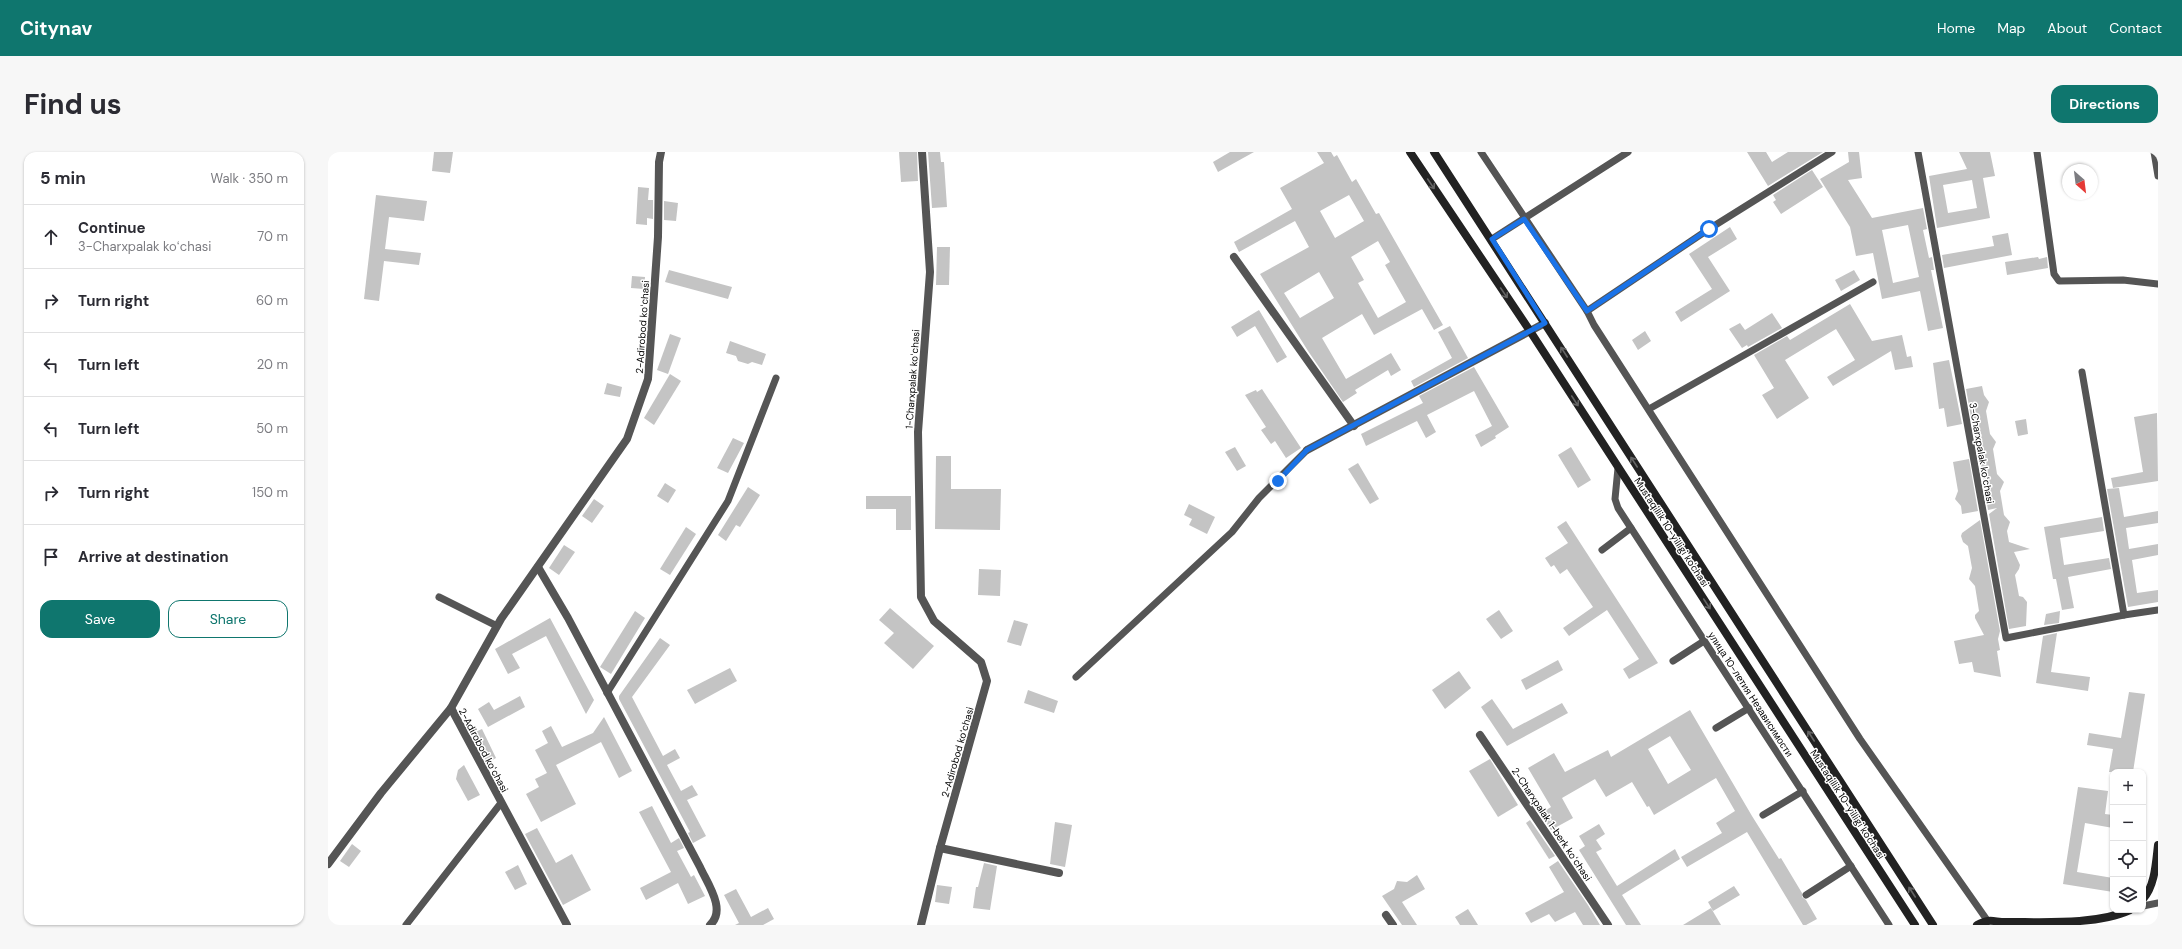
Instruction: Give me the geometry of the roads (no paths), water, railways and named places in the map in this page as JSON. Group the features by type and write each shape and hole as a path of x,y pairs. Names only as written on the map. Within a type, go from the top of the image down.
{"main road":[{"name":"Mustaqillik 10-yilligi ko'chasi","path":"1410,152 1530,331 1915,925"},
{"name":"Mustaqillik 10-yilligi ko'chasi","path":"1434,152 1492,239 1933,925"},
{"path":"2146,895 2153,876 2158,845"},
{"path":"1977,925 1989,922 2082,921 2120,915 2124,913"}],"street":[{"name":"2-Adirobod koʻchasi","path":"567,925 451,708 497,626 627,439 648,379 658,237 659,162 661,152"},
{"name":"1-Charxpalak koʻchasi","path":"922,152 930,272 918,432 919,584 921,597 925,606"},
{"path":"1234,257 1354,426"},
{"path":"1307,450 1545,323"},
{"path":"538,568 568,618 606,693 700,867 717,903 717,911 713,922 710,925"},
{"name":"2-Adirobod koʻchasi","path":"921,925 940,848 987,681 981,662 934,621 925,606"},
{"path":"328,864 381,793 451,708"},
{"name":"2-Charxpalak 1-berk koʻchasi","path":"1480,735 1608,925"},
{"path":"940,848 1058,873"},
{"path":"1386,915 1393,925"}],"lane":[{"path":"1481,152 1524,219 1587,311 1860,739 1989,922"},
{"path":"1492,239 1628,152"},
{"path":"1587,311 1709,229 1832,152"},
{"name":"3-Charxpalak koʻchasi","path":"1918,152 2006,638 2124,615 2158,610"},
{"path":"2037,152 2054,274 2059,281 2123,280 2158,284"},
{"path":"2154,152 2158,176"},
{"path":"1649,409 1873,282"},
{"path":"2082,372 2124,615"},
{"path":"606,693 728,501 776,378"},
{"path":"1076,677 1232,532 1259,498 1307,450"},
{"name":"улица 10-летия Независимости","path":"1618,468 1615,499 1631,528 1889,925"},
{"path":"1602,550 1631,528"},
{"path":"439,597 497,626"},
{"path":"1672,661 1704,641"},
{"path":"1716,728 1748,708"},
{"path":"1763,815 1803,791"},
{"path":"406,925 501,803"},
{"path":"1806,895 1851,866"},
{"path":"2146,905 2158,903"}]}
